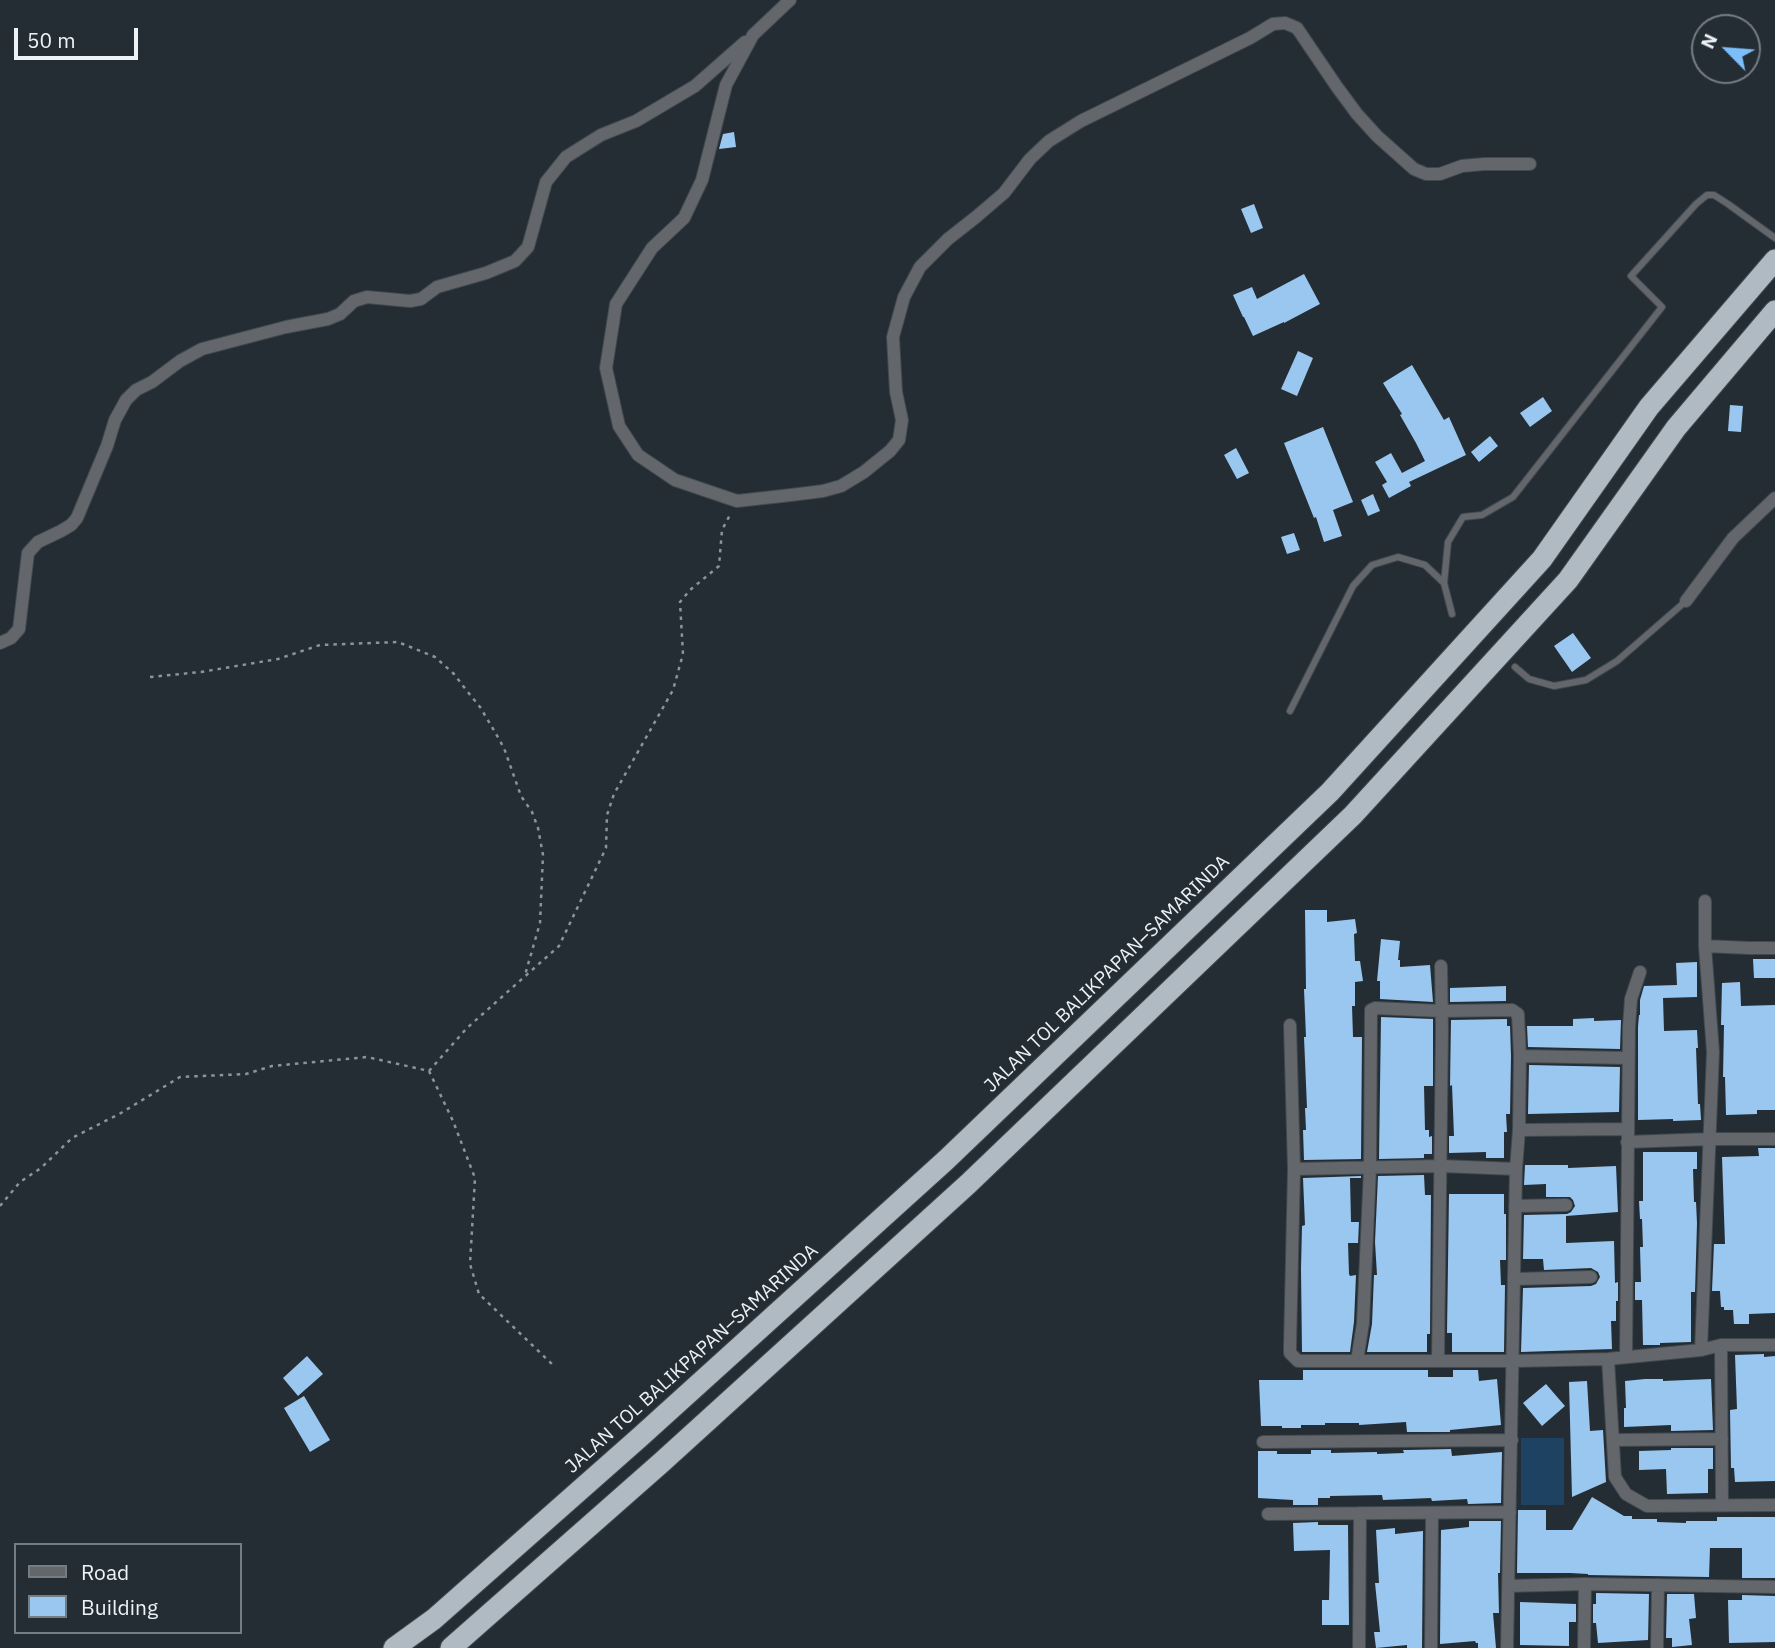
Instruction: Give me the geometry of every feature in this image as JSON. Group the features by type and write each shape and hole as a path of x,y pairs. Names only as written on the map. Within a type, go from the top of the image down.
{"highway":[{"name":"JALAN TOL BALIKPAPAN–SAMARINDA","path":"394,1648 434,1619 640,1437 946,1160 1330,792 1542,559 1649,407 1775,260"},
{"path":"451,1648 651,1472 968,1184 1353,815 1568,580 1675,428 1775,311"}],"street":[{"path":"0,643 11,638 19,629 28,554 38,542 71,525 77,518 113,426 126,400 136,390 202,349 328,319 366,297 410,301 421,299 437,287 486,273 515,261 528,247 546,182 566,157 601,135 636,121 695,86 790,0"},
{"path":"753,34 726,85 702,180 684,219 652,248 616,304 606,368 619,426 638,455 675,480 737,501 841,486 890,451 899,440 902,420 896,393 894,337 904,298 920,267 1003,192 1049,141 1081,121 1250,38 1273,24 1285,23 1297,28 1357,114 1414,169 1426,174 1440,174 1462,166 1530,164"},
{"path":"1686,601 1733,538 1775,498"},
{"path":"1701,1350 1713,1052 1705,946 1705,901"},
{"path":"1705,946 1775,948"},
{"path":"1438,1360 1441,966"},
{"path":"1626,1357 1628,1058 1631,999 1640,972"},
{"path":"1357,1361 1363,1322 1370,1169 1371,1010 1512,1010 1518,1014 1520,1056 1507,1648"},
{"path":"1290,1025 1294,1169 1290,1353 1298,1361 1608,1359 1701,1350 1721,1345 1775,1345"},
{"path":"1520,1056 1628,1058"},
{"path":"1519,1130 1710,1139 1775,1139"},
{"path":"1294,1169 1441,1166 1516,1169"},
{"path":"1516,1206 1566,1205"},
{"path":"1514,1279 1591,1278"},
{"path":"1721,1345 1722,1504"},
{"path":"1608,1359 1615,1477 1626,1494 1647,1506 1775,1505"},
{"path":"1613,1440 1722,1439"},
{"path":"1263,1442 1511,1440"},
{"path":"1268,1514 1510,1512"},
{"path":"1431,1648 1432,1513"},
{"path":"1359,1648 1360,1514"},
{"path":"1508,1586 1585,1584 1775,1587"},
{"path":"1584,1648 1585,1584"},
{"path":"1657,1648 1658,1585"}],"lane":[{"path":"1452,614 1444,583 1448,542 1463,517 1482,514 1513,497 1662,307 1631,276 1707,195 1714,195 1775,238"},
{"path":"1290,711 1353,586 1372,565 1398,557 1425,565 1444,583"},
{"path":"1515,667 1529,679 1554,686 1586,680 1617,661 1686,601"}],"path":[{"path":"429,1071 467,1028 559,946 606,848 607,815 614,794 673,690 683,654 680,602 719,566 722,530 737,501"},
{"path":"150,677 201,672 278,659 320,645 398,642 435,657 454,674 480,707 504,748 522,796 532,811 538,828 543,855 540,923 524,978"},
{"path":"0,1206 20,1182 54,1156 72,1138 121,1113 180,1077 246,1074 272,1066 367,1057 429,1071"},
{"path":"429,1071 453,1121 475,1178 470,1264 479,1294 554,1366"}],"shaded area":[{"path":"1521,1438 1564,1438 1564,1505 1521,1505"}],"building":[{"path":"734,132 736,147 719,149 723,134"},
{"path":"1254,204 1263,228 1251,233 1241,209"},
{"path":"1304,274 1320,304 1253,336 1233,295 1252,287 1257,299"},
{"path":"1298,351 1313,358 1297,396 1281,389"},
{"path":"1412,365 1444,420 1449,417 1466,455 1409,482 1411,486 1389,498 1382,485 1387,482 1375,462 1391,453 1402,473 1425,461 1383,383"},
{"path":"1543,397 1552,411 1530,427 1520,413"},
{"path":"1730,405 1743,406 1741,432 1728,431"},
{"path":"1323,427 1353,502 1333,510 1342,536 1324,542 1284,443"},
{"path":"1490,436 1498,446 1479,462 1471,452"},
{"path":"1236,448 1249,473 1237,479 1224,455"},
{"path":"1373,494 1380,511 1368,516 1361,500"},
{"path":"1294,533 1300,550 1287,554 1281,537"},
{"path":"1573,633 1591,658 1572,672 1554,646"},
{"path":"1305,910 1327,910 1327,922 1355,919 1355,961 1360,961 1363,981 1355,982 1355,1006 1352,1006 1353,1037 1362,1037 1361,1159 1304,1160 1303,1130 1306,1130 1307,1108 1304,1037"},
{"path":"1381,939 1400,941 1400,967 1430,965 1433,1002 1380,999 1380,981 1377,981"},
{"path":"1753,959 1775,959 1775,978 1754,978"},
{"path":"1697,962 1697,997 1663,998 1664,1031 1697,1030 1698,1104 1701,1120 1638,1120 1638,1027 1644,986 1677,985 1676,963"},
{"path":"1740,982 1741,1006 1775,1005 1775,1110 1757,1110 1757,1114 1726,1115 1723,1077 1724,1025 1721,1025 1722,983"},
{"path":"1506,986 1506,1001 1450,1002 1450,988"},
{"path":"1381,1017 1433,1019 1433,1086 1424,1086 1425,1130 1429,1130 1429,1137 1432,1136 1432,1154 1424,1154 1424,1158 1379,1159"},
{"path":"1594,1018 1594,1021 1621,1020 1620,1049 1528,1047 1527,1026 1573,1026 1573,1019"},
{"path":"1507,1019 1507,1026 1510,1026 1511,1056 1510,1114 1506,1114 1504,1158 1486,1158 1486,1152 1449,1153 1449,1136 1454,1136 1452,1085 1450,1086 1451,1020"},
{"path":"1529,1065 1620,1067 1619,1112 1528,1114"},
{"path":"1758,1148 1775,1148 1775,1313 1749,1314 1749,1324 1734,1324 1733,1310 1724,1310 1724,1307 1721,1307 1720,1291 1712,1291 1714,1244 1725,1244 1722,1157 1759,1156"},
{"path":"1643,1152 1697,1152 1697,1169 1693,1169 1697,1223 1695,1292 1691,1292 1691,1342 1643,1345 1642,1300 1635,1300 1635,1282 1641,1282 1640,1247 1643,1247 1639,1201 1643,1201"},
{"path":"1525,1165 1568,1165 1568,1168 1616,1166 1618,1212 1566,1216 1566,1243 1614,1241 1618,1301 1616,1321 1611,1321 1612,1349 1521,1352 1523,1288 1591,1286 1596,1284 1600,1277 1598,1272 1591,1268 1544,1270 1543,1259 1523,1259 1524,1215 1567,1214 1575,1206 1570,1197 1546,1197 1546,1184 1524,1185"},
{"path":"1424,1175 1425,1195 1431,1195 1430,1334 1427,1334 1427,1352 1367,1352 1372,1324 1374,1275 1377,1275 1375,1242 1378,1176"},
{"path":"1361,1176 1350,1178 1351,1222 1359,1222 1358,1243 1348,1243 1349,1274 1356,1275 1350,1352 1302,1352 1302,1226 1305,1225 1303,1178"},
{"path":"1449,1194 1504,1194 1506,1260 1500,1260 1501,1285 1505,1285 1504,1352 1452,1352 1452,1333 1447,1333"},
{"path":"1764,1354 1764,1357 1775,1356 1775,1481 1735,1482 1734,1468 1731,1468 1730,1410 1737,1409 1735,1355"},
{"path":"307,1356 323,1374 298,1396 283,1378"},
{"path":"1303,1370 1428,1370 1428,1377 1453,1377 1453,1370 1478,1370 1479,1381 1497,1379 1501,1425 1450,1432 1407,1432 1406,1422 1359,1425 1325,1423 1301,1425 1301,1428 1261,1426 1259,1380 1303,1380"},
{"path":"1711,1379 1713,1430 1671,1431 1671,1425 1624,1427 1625,1381"},
{"path":"1587,1381 1590,1431 1603,1430 1606,1482 1572,1497 1569,1382"},
{"path":"1546,1384 1565,1406 1542,1426 1523,1403"},
{"path":"304,1396 330,1440 310,1452 284,1408"},
{"path":"1713,1448 1713,1469 1708,1469 1708,1493 1667,1494 1666,1469 1639,1470 1639,1451"},
{"path":"1451,1449 1452,1456 1502,1452 1501,1503 1468,1504 1467,1499 1432,1501 1431,1498 1383,1500 1382,1495 1330,1496 1318,1498 1318,1505 1293,1505 1293,1500 1258,1498 1258,1451 1311,1454 1311,1450 1331,1450 1331,1453 1377,1454 1404,1453 1403,1450"},
{"path":"1592,1497 1624,1516 1632,1516 1632,1519 1657,1519 1657,1522 1717,1521 1717,1517 1775,1517 1775,1578 1742,1578 1742,1548 1710,1548 1709,1577 1517,1573 1518,1510 1546,1510 1546,1530 1572,1530"},
{"path":"1469,1521 1501,1521 1499,1613 1493,1613 1496,1648 1478,1648 1475,1641 1440,1644 1441,1530 1469,1527"},
{"path":"1318,1522 1318,1525 1348,1525 1349,1625 1322,1625 1322,1600 1329,1600 1330,1550 1294,1551 1293,1523"},
{"path":"1395,1528 1395,1534 1423,1531 1422,1648 1407,1648 1407,1645 1376,1648 1374,1632 1380,1632 1375,1583 1379,1583 1376,1530"},
{"path":"1596,1593 1649,1594 1648,1640 1598,1643 1596,1623 1593,1623"},
{"path":"1667,1594 1694,1594 1696,1618 1689,1619 1692,1645 1672,1647 1672,1638 1666,1638"},
{"path":"1742,1595 1775,1596 1775,1642 1729,1643 1728,1600 1742,1600"},
{"path":"1520,1602 1576,1604 1576,1622 1569,1622 1569,1646 1520,1645"}]}
